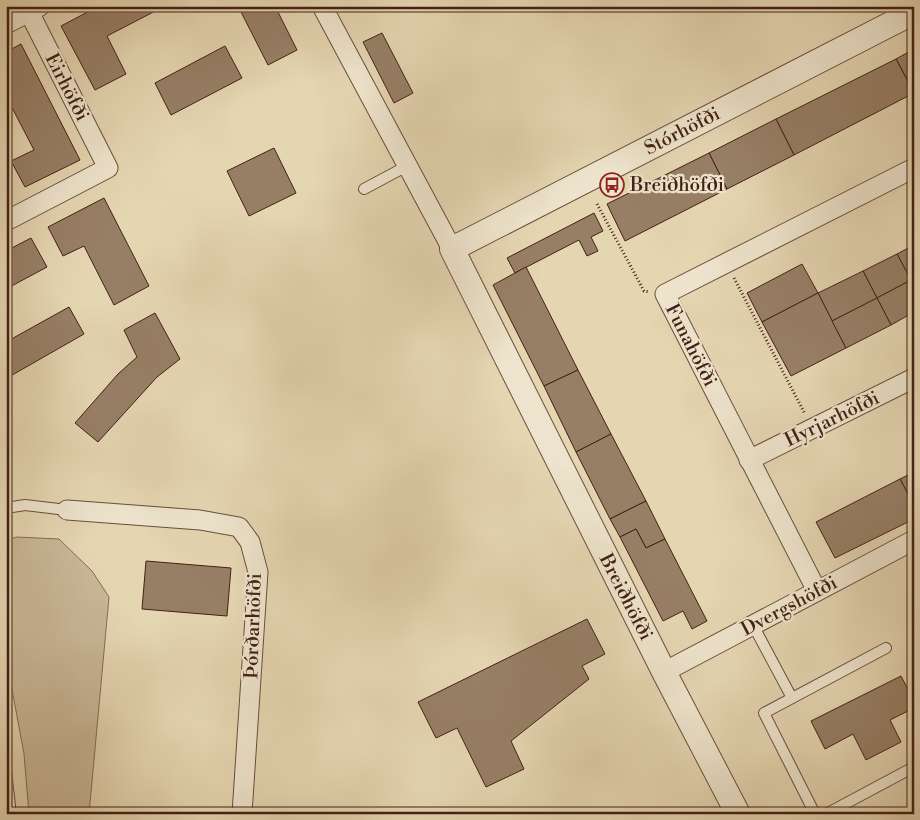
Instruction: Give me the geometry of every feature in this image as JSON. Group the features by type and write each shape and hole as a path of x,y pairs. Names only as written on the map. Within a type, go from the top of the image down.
{"street":[{"name":"Breiðhöfði","path":"322,6 452,249 664,672 738,814"},
{"path":"6,24 32,8"},
{"name":"Eirhöfði","path":"6,221 108,168 32,8"},
{"name":"Stórhöfði","path":"452,249 904,12"},
{"name":"Funahöfði","path":"817,591 665,294 914,168"},
{"name":"Hyrjarhöfði","path":"749,460 914,378"},
{"name":"Þórðarhöfði","path":"68,510 200,520 239,527 250,542 258,572 242,814"},
{"name":"Dvergshöfði","path":"664,672 914,540"}],"lane":[{"path":"364,189 407,166"},
{"name":"Þórðarhöfði","path":"6,508 24,505 68,510"},
{"path":"753,625 792,698"},
{"path":"815,814 764,713 886,648"},
{"path":"826,814 914,767"},
{"path":"6,771 11,814"}],"path":[{"path":"598,204 644,291 665,294"},
{"path":"726,263 812,428"}],"shaded area":[{"path":"17,537 59,539 92,571 109,597 89,814 29,814 24,754 6,657 6,540"}],"building":[{"path":"99,6 165,6 107,36 126,74 95,90 61,26"},
{"path":"238,6 275,6 297,50 268,65"},
{"path":"382,33 413,93 394,103 363,42"},
{"path":"21,44 80,160 25,187 11,161 34,150 6,96 6,52"},
{"path":"225,46 242,78 171,115 155,83"},
{"path":"914,49 914,92 896,59"},
{"path":"896,59 914,93 794,155 776,119"},
{"path":"776,119 794,155 727,189 709,153"},
{"path":"274,148 296,193 249,216 227,171"},
{"path":"709,153 727,189 625,241 607,204"},
{"path":"104,198 149,286 114,305 84,246 63,256 48,227"},
{"path":"594,213 603,231 591,237 598,251 587,256 579,240 515,273 507,258"},
{"path":"31,238 47,267 6,289 6,251"},
{"path":"914,245 914,278 911,280 897,254"},
{"path":"897,254 911,280 877,298 863,271"},
{"path":"802,264 818,293 762,322 747,293"},
{"path":"526,267 578,370 544,386 493,285"},
{"path":"863,271 877,298 832,321 818,293"},
{"path":"911,280 914,286 914,312 891,325 877,298"},
{"path":"818,293 846,348 791,376 762,322"},
{"path":"877,298 891,325 846,348 832,321"},
{"path":"69,307 84,334 7,378 6,342"},
{"path":"155,313 180,359 157,377 98,442 75,423 118,374 137,357 124,330"},
{"path":"578,370 611,434 576,452 544,386"},
{"path":"611,434 646,501 610,519 576,452"},
{"path":"914,472 914,505 900,479"},
{"path":"900,479 914,505 914,519 835,558 816,522"},
{"path":"646,501 665,539 646,548 636,529 620,537 610,519"},
{"path":"636,529 646,548 665,539 707,621 692,629 683,611 663,621 620,537"},
{"path":"146,561 231,568 227,616 142,609"},
{"path":"587,619 605,654 582,666 589,679 511,741 524,769 486,787 457,728 436,738 418,702"},
{"path":"901,676 914,701 914,708 890,720 901,742 866,760 853,734 825,749 811,721"}],"place":[{"name":"Breiðhöfði","path":"612,185"}]}
